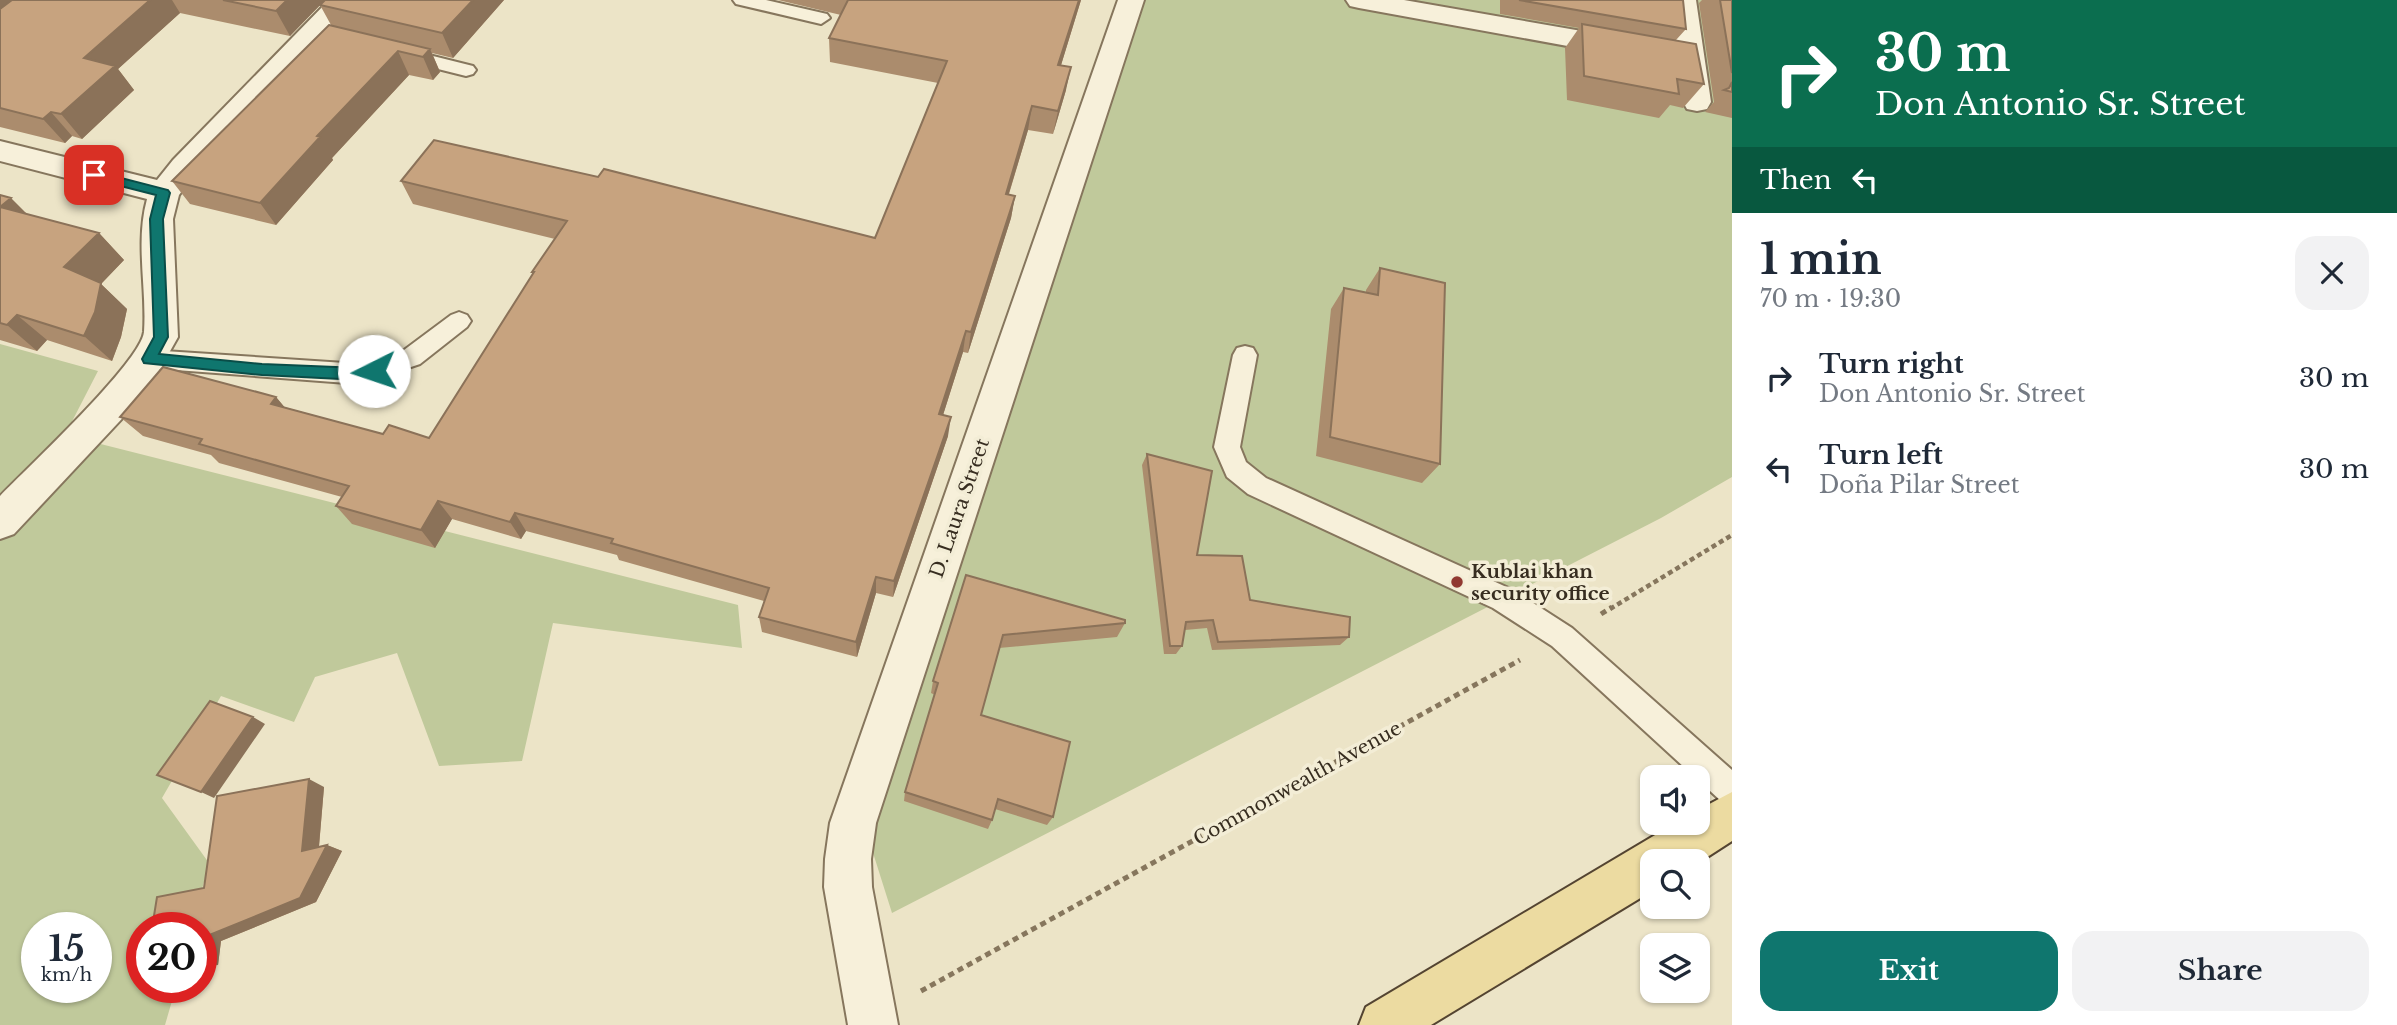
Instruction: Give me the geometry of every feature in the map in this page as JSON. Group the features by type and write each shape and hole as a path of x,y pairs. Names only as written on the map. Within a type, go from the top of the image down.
{"main road":[{"path":"1677,849 1732,815"},
{"path":"1384,1025 1640,871"}],"street":[{"path":"0,522 134,382 161,337 157,219 164,193 184,167 323,35 344,0"},
{"name":"D. Laura Street","path":"871,1022 848,887 848,859 853,823 1131,0"},
{"path":"1359,0 1690,59"},
{"path":"1683,0 1697,102"},
{"path":"0,151 164,193"}],"lane":[{"path":"742,0 821,18"},
{"path":"386,50 466,69"},
{"path":"149,359 360,374 388,368 412,357 459,321"},
{"path":"1245,355 1227,447 1236,469 1257,486 1503,599 1562,637 1732,790"}],"path":[{"name":"Commonwealth Avenue","path":"871,1022 1562,637 1732,535"}],"green space":[{"path":"1140,0 1732,0 1732,477 1661,518 892,913 868,837"},
{"path":"0,344 98,371 65,435 738,605 742,648 553,623 522,761 439,766 397,653 315,677 294,722 221,696 162,798 209,863 196,912 126,912 126,1003 171,1003 165,1025 0,1025"}],"building":[{"path":"12,0 150,0 84,58 115,66 61,114 51,112 43,119 0,108 0,9"},
{"path":"223,0 287,0 276,11"},
{"path":"325,0 473,0 442,33 320,5"},
{"path":"848,0 1079,0 1058,65 1071,67 1058,111 1032,106 1006,194 1015,196 971,332 966,331 939,414 951,417 894,581 876,577 856,642 759,617 769,588 611,543 613,539 515,513 510,522 438,501 421,530 336,506 349,486 199,444 202,439 120,417 163,367 276,397 271,404 383,434 389,425 429,438 532,272 567,221 401,181 434,140 598,177 604,169 875,238 947,61 829,38"},
{"path":"1519,0 1683,0 1686,29"},
{"path":"1720,0 1732,0 1732,73"},
{"path":"1582,24 1696,44 1704,84 1677,79 1679,94 1584,76"},
{"path":"329,25 430,49 423,57 398,51 317,136 320,137 260,203 172,181"},
{"path":"0,195 11,198 0,207"},
{"path":"0,207 99,233 64,267 101,283 95,312 84,336 17,315 7,325 0,323"},
{"path":"1380,268 1445,283 1440,464 1330,437 1344,288 1378,295"},
{"path":"1147,454 1212,471 1197,555 1242,556 1250,600 1350,617 1349,637 1218,642 1213,620 1186,622 1182,646 1170,646"},
{"path":"966,575 1125,620 1125,623 1003,635 981,715 1070,742 1053,817 998,799 992,820 905,792 938,683 933,681"},
{"path":"210,701 253,717 201,792 157,775"},
{"path":"309,779 302,851 327,845 300,898 217,932 217,912 155,912 157,897 204,888 217,796"}],"place":[{"name":"Kublai khan security office","path":"1457,582"}],"route":[{"path":"94,175 164,193 157,219 161,337 149,359 262,369 360,374 374,371"}]}
